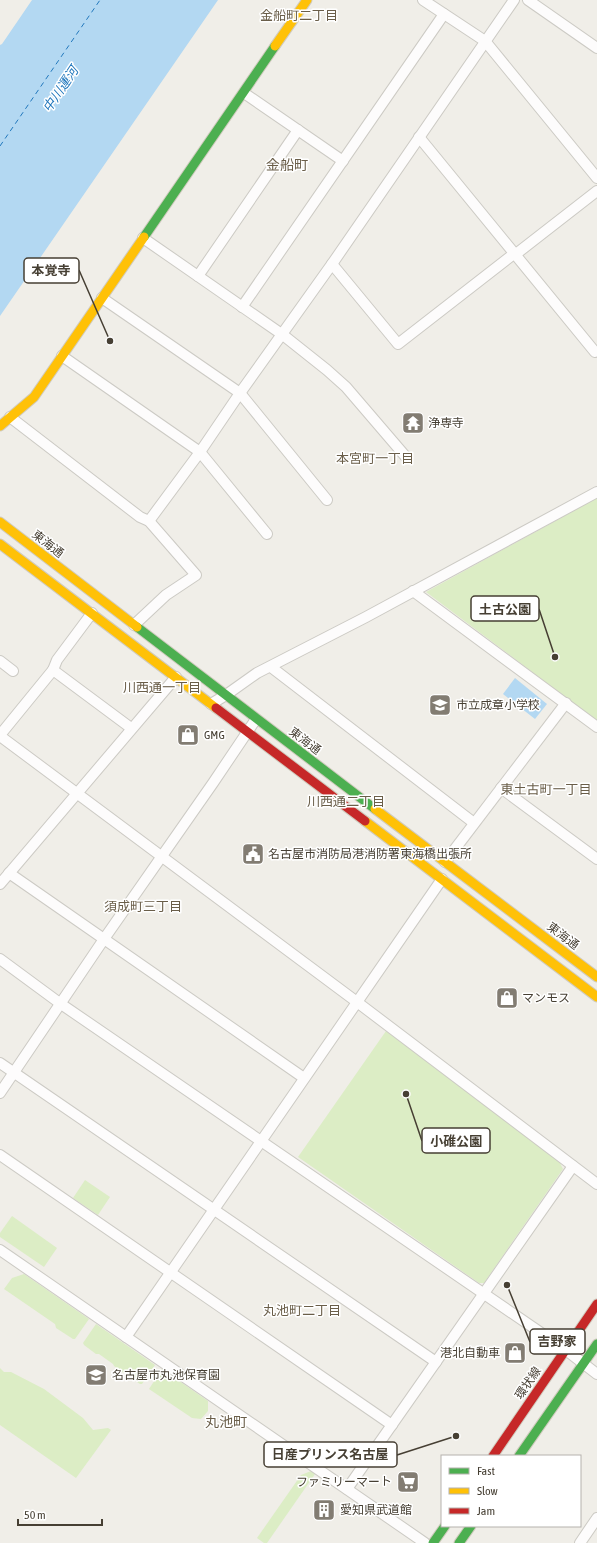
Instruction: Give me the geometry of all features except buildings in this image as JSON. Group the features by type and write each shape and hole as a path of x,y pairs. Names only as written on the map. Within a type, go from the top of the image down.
{"main road":[{"path":"0,426 34,397 307,0"},
{"name":"東海通","path":"0,522 256,719 597,977"},
{"path":"0,544 597,997"},
{"name":"環状線","path":"494,1455 597,1304"},
{"path":"520,1455 597,1344"},
{"path":"433,1543 444,1527"},
{"path":"459,1543 470,1527"}],"street":[{"path":"423,0 485,41 597,178"},
{"path":"149,521 283,335 514,0"},
{"path":"528,0 597,48"},
{"path":"242,307 444,14"},
{"path":"244,93 343,161"},
{"path":"198,276 298,130"},
{"path":"419,137 595,352"},
{"path":"332,264 398,344 597,191"},
{"path":"143,238 283,335 346,387 406,457"},
{"path":"102,298 240,393 327,500"},
{"path":"62,356 200,452 267,534"},
{"path":"10,417 140,517 149,521 196,575 166,595 134,625"},
{"path":"211,704 257,673 271,667 597,492"},
{"path":"413,591 597,727"},
{"path":"92,613 57,660 54,670 0,735 597,1184"},
{"path":"0,661 13,671"},
{"path":"271,667 474,823"},
{"path":"54,670 131,728"},
{"path":"0,884 131,728 176,677"},
{"path":"445,862 566,703"},
{"path":"0,1094 104,939 256,719"},
{"path":"500,788 597,859"},
{"path":"9,873 304,1078"},
{"path":"126,1337 442,879"},
{"path":"0,959 61,1004 566,1350 597,1374"},
{"path":"0,1063 436,1362"},
{"path":"0,1155 392,1425"},
{"path":"347,1489 573,1166"},
{"path":"0,1250 425,1543"},
{"path":"580,1543 597,1518"}],"green space":[{"path":"597,498 597,721 426,592"},
{"path":"386,1031 559,1161 563,1169 484,1283 479,1283 298,1157"},
{"path":"85,1180 110,1197 98,1215 73,1198"},
{"path":"12,1216 57,1248 44,1267 0,1237 0,1233"},
{"path":"24,1274 89,1319 75,1339 56,1328 55,1324 4,1289 12,1278"},
{"path":"96,1324 155,1365 142,1384 84,1345 83,1343"},
{"path":"0,1368 4,1372 11,1372 44,1389 83,1418 93,1430 108,1428 111,1430 76,1478 0,1425"},
{"path":"162,1369 208,1401 208,1411 201,1419 192,1418 149,1389"},
{"path":"311,1471 315,1474 267,1543 264,1543 257,1538 301,1475"}],"water":[{"name":"中川運河","path":"32,0 218,0 0,316 0,45"},
{"path":"515,678 547,704 535,719 503,694"}],"ferry route":[{"path":"0,146 100,0"}],"traffic: fast":[{"path":"144,237 275,46"},
{"path":"137,627 375,809"},
{"path":"520,1455 597,1344"},
{"path":"433,1543 444,1527"},
{"path":"459,1543 470,1527"}],"traffic: slow":[{"path":"275,46 307,0"},
{"path":"0,426 34,397 144,237"},
{"path":"0,522 137,627"},
{"path":"0,544 216,708"},
{"path":"375,809 597,977"},
{"path":"365,821 597,997"}],"traffic: jam":[{"path":"216,708 365,821"},
{"path":"494,1455 597,1304"}],"place":[{"name":"本覚寺","path":"110,341"},
{"name":"浄専寺","path":"413,423"},
{"name":"土古公園","path":"555,657"},
{"name":"市立成章小学校","path":"440,705"},
{"name":"GMG","path":"188,735"},
{"name":"名古屋市消防局港消防署東海橋出張所","path":"253,854"},
{"name":"マンモス","path":"507,998"},
{"name":"小碓公園","path":"406,1094"},
{"name":"吉野家","path":"507,1285"},
{"name":"港北自動車","path":"515,1353"},
{"name":"名古屋市丸池保育園","path":"96,1375"},
{"name":"日産プリンス名古屋","path":"456,1436"},
{"name":"ファミリーマート","path":"408,1482"},
{"name":"愛知県武道館","path":"324,1510"}],"district":[{"name":"金船町二丁目","path":"299,15"},
{"name":"金船町","path":"287,165"},
{"name":"本宮町一丁目","path":"375,458"},
{"name":"川西通一丁目","path":"162,687"},
{"name":"東土古町一丁目","path":"546,789"},
{"name":"川西通二丁目","path":"346,801"},
{"name":"須成町三丁目","path":"143,906"},
{"name":"丸池町二丁目","path":"302,1310"},
{"name":"丸池町","path":"226,1422"}]}
